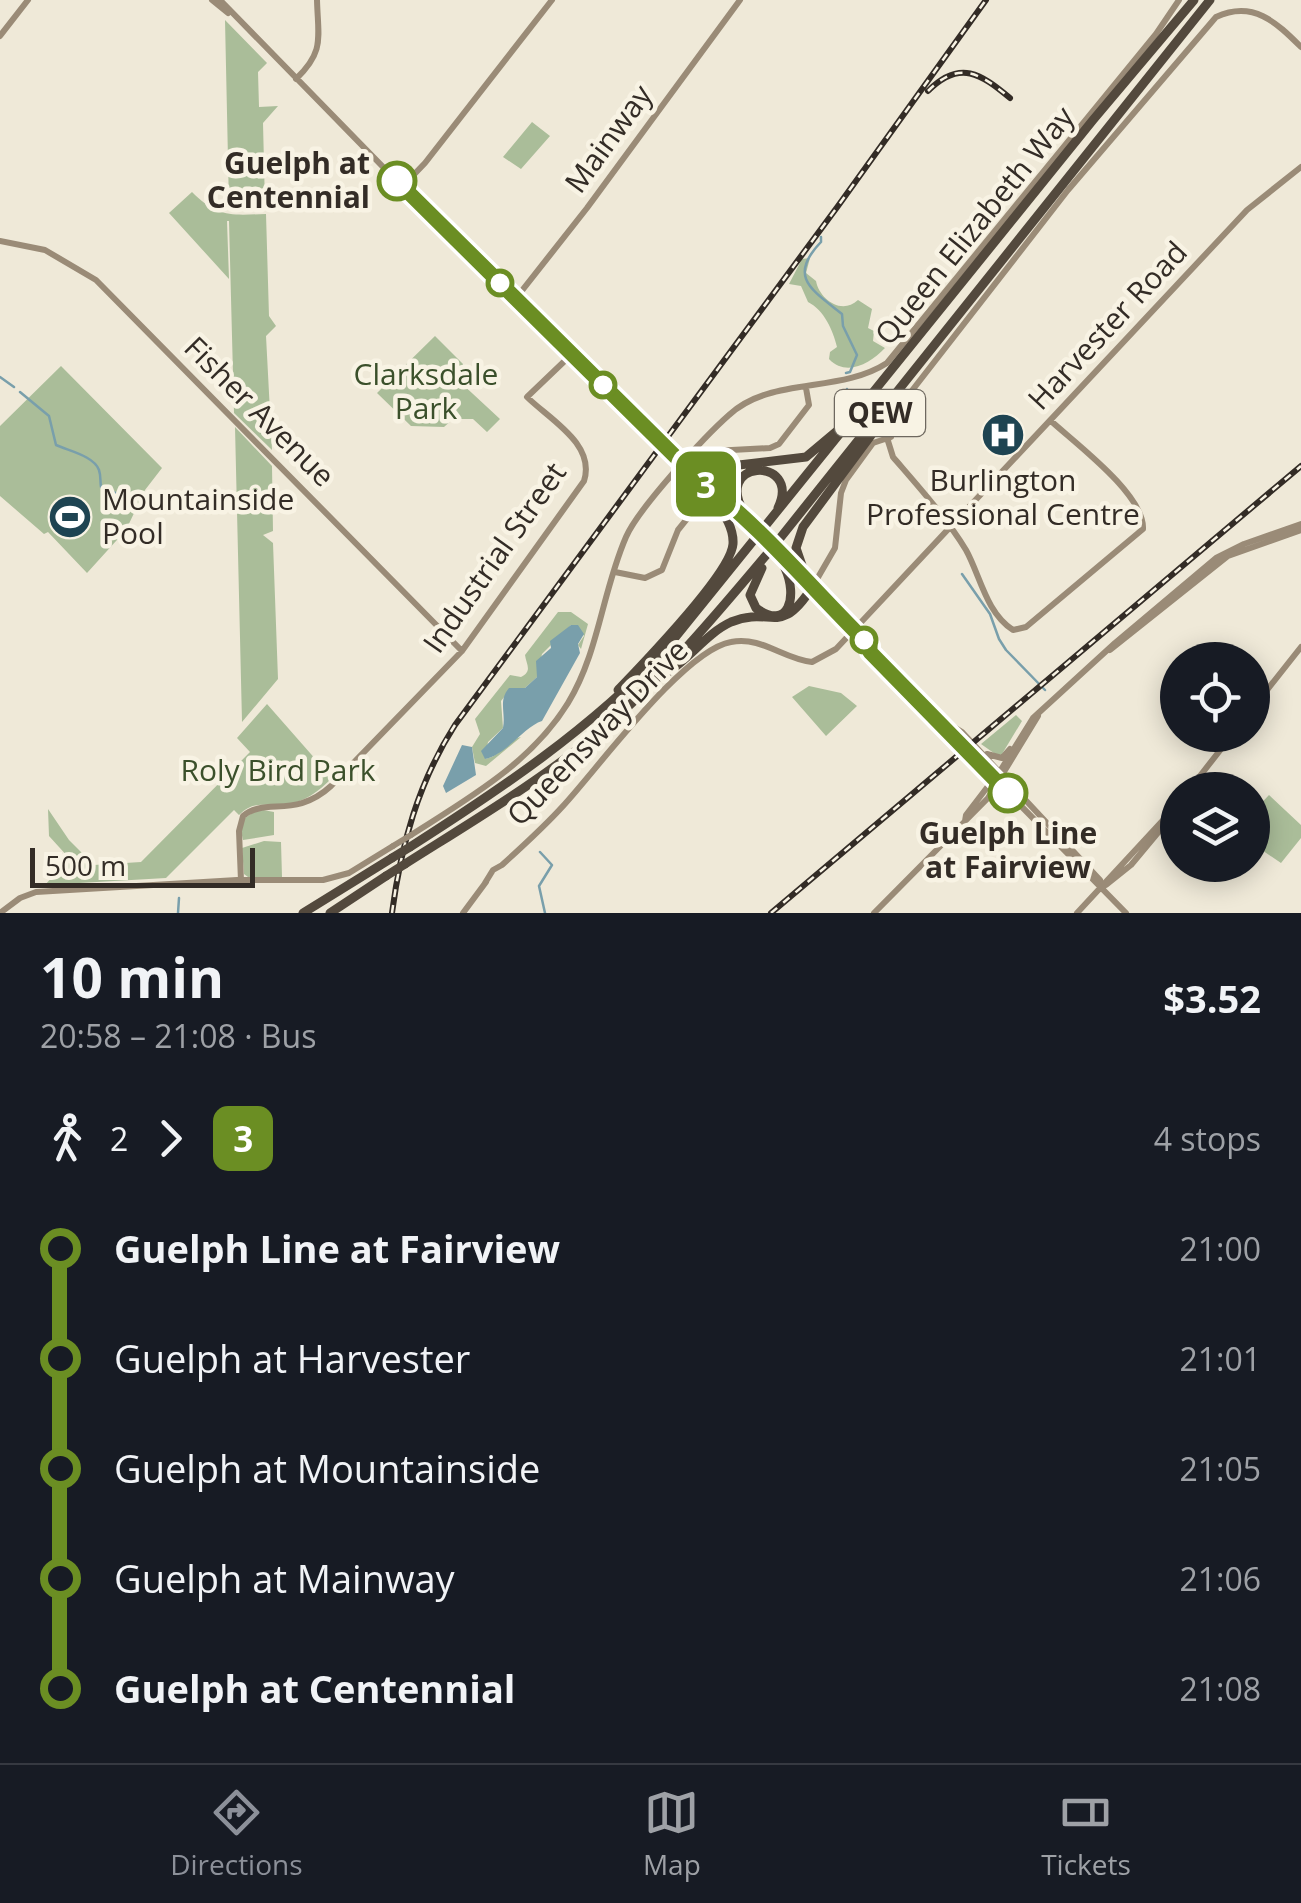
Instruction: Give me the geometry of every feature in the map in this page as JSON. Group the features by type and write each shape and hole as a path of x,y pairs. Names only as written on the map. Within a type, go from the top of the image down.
{"highway":[{"name":"Queen Elizabeth Way","path":"302,913 527,770 628,689 761,536 878,384 1192,0"},
{"name":"Queen Elizabeth Way","path":"330,913 586,744 656,678 774,547 1210,0"},
{"path":"1193,24 1218,0"},
{"path":"806,577 796,548 803,527 932,349"},
{"path":"577,730 671,634 728,560 732,534 711,495 739,465 792,461 814,452 878,384"},
{"path":"750,524 738,501 739,482 752,470 768,471 780,482 784,494 761,536"},
{"path":"774,547 751,589 752,602 759,611 776,614 789,606 793,592 785,568"},
{"path":"656,678 673,669 729,623 787,617 811,590"}],"street":[{"path":"0,36 28,0"},
{"path":"212,0 403,186 498,282 498,288 532,312 651,437 806,577 811,590"},
{"path":"220,0 229,13"},
{"path":"296,79 312,64 317,52 317,0"},
{"path":"403,186 552,0"},
{"name":"Mainway","path":"514,300 740,0"},
{"path":"0,913 36,892 338,876 393,852 411,835 504,774 558,717 591,656 632,526 730,413 757,397 863,376 898,352 1180,0"},
{"path":"1051,421 1118,483 1142,516 1144,528 1019,630 1013,630 1003,622 966,550 891,452 893,415 1068,190 1216,16 1241,8 1263,13 1301,47"},
{"name":"Harvester Road","path":"851,632 1247,210 1301,167"},
{"name":"Fisher Avenue","path":"0,242 45,250 96,280 462,651"},
{"path":"528,283 526,299 532,312"},
{"path":"514,300 556,346 571,356"},
{"path":"556,346 556,370"},
{"path":"535,390 571,356"},
{"path":"691,474 696,461 708,452 779,444 809,405 806,388"},
{"name":"Industrial Street","path":"535,390 540,408"},
{"name":"Industrial Street","path":"240,881 239,831 243,816 256,808 288,808 316,798 462,651 586,476 587,462 581,449 527,396 535,390"},
{"path":"811,590 835,548 846,480 872,443 889,438"},
{"path":"615,572 645,578 662,570 678,530 711,495"},
{"path":"711,495 750,524"},
{"path":"999,778 1033,718 1110,650 1228,556 1301,527"},
{"path":"780,556 785,568 870,649 983,767 1018,792 1104,887"},
{"name":"Harvester Road","path":"851,632 873,610"},
{"path":"866,620 862,632 870,649"},
{"name":"Queensway Drive","path":"463,913 498,869 561,808 684,671 707,651 730,642 751,641 805,661 822,659 851,632"},
{"path":"1270,686 1301,647"},
{"path":"932,713 962,732 980,750 1008,793 1130,913"},
{"path":"874,913 965,821 1012,762 1038,716"},
{"path":"980,750 999,758 1016,746"},
{"path":"1203,772 1219,752"},
{"path":"1012,762 1010,776 1018,792"},
{"path":"983,767 988,779 986,795"},
{"path":"986,795 1008,793"},
{"path":"1078,913 1145,850 1160,829"}],"green space":[{"path":"225,20 267,63 258,72 259,107 278,106 263,123 265,205 229,206"},
{"path":"532,122 550,136 521,169 503,157"},
{"path":"192,192 218,211 266,214 269,316 276,326 266,336 272,450 234,413 229,221 229,279 169,213"},
{"path":"810,258 806,273 816,281 826,299 838,306 858,300 872,309 868,328 874,331 873,341 885,348 865,363 850,368 829,359 830,352 837,347 827,321 808,302 801,286 789,284 802,259"},
{"name":"Clarksdale Park","path":"435,336 463,364 459,381 500,419 487,432 473,419 453,419 444,427 411,426 377,393"},
{"path":"61,366 162,468 145,490 126,530 87,573 48,532 44,534 0,496 0,426"},
{"path":"235,427 272,466 273,531 263,535 273,543 278,679 242,722"},
{"path":"558,612 571,612 588,624 581,649 578,645 584,636 577,625 571,625 542,654 537,677 501,701 503,728 488,742 485,759 521,737 486,766 475,763 472,747 480,734 475,719 510,675 521,677 527,672 525,655"},
{"path":"809,686 841,693 857,706 826,736 792,697"},
{"name":"Roly Bird Park","path":"267,704 332,778 322,787 291,804 255,806 239,815 234,810 166,878 45,885 69,858 49,836 48,809 69,840 94,865 141,862 250,752 237,738"},
{"path":"1016,715 1022,721 1002,754 998,756 981,744"},
{"path":"1270,796 1301,825 1301,838 1281,863 1270,856"},
{"path":"258,809 274,812 274,835 243,840 245,818"},
{"path":"264,841 281,842 282,877 244,874 242,848"}],"water":[{"path":"571,625 578,625 584,634 578,644 580,653 542,721 501,752 485,759 481,751 503,728 503,702 509,688 525,688 537,677 536,661 551,648 550,641"},
{"path":"462,745 472,747 476,775 446,793 443,786"}],"waterway":[{"path":"821,237 805,274 813,290 842,314 843,326 857,355 846,373"},
{"path":"0,377 14,387"},
{"path":"847,389 849,411"},
{"path":"20,392 49,416 56,445 92,461 99,470 101,487 130,499 134,511"},
{"path":"962,574 990,614 1006,650 1045,690"},
{"path":"540,852 552,865 539,886 545,913"},
{"path":"178,913 179,898"}],"railway":[{"path":"392,913 413,815 431,769 455,725 986,0"},
{"path":"928,91 950,75 960,73 980,77 1010,98"},
{"path":"771,913 1301,466"}],"bus line":[{"name":"3","path":"397,181 696,477 747,517 783,553 870,646 870,652 1008,793"}],"place":[{"name":"Guelph at Centennial","path":"397,181"},
{"name":"Burlington Professional Centre","path":"1003,435"},
{"name":"Mountainside Pool","path":"70,517"},
{"name":"Guelph Line at Fairview","path":"1008,793"}]}
